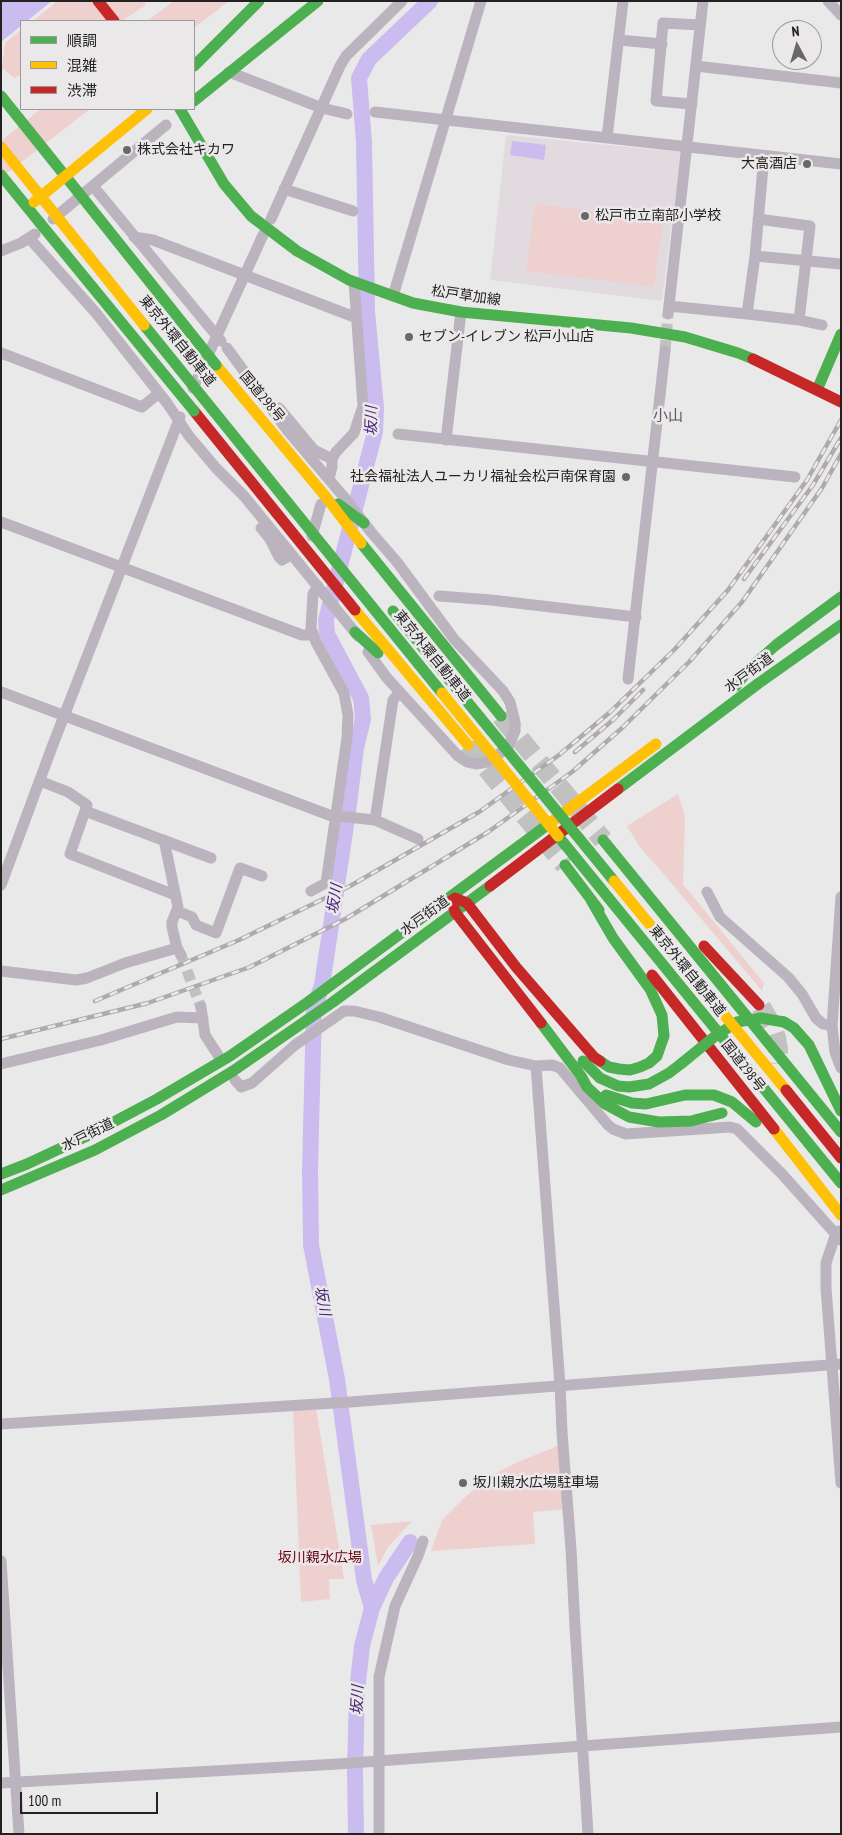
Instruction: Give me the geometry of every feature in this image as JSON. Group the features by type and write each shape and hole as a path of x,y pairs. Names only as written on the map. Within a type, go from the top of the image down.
{"main road":[{"path":"98,1 113,20"},
{"path":"195,65 259,1"},
{"path":"195,101 318,1"},
{"name":"国道298号","path":"1,96 324,500"},
{"path":"27,207 146,110"},
{"name":"松戸草加線","path":"181,110 224,184 251,216 297,251 334,273 356,283 413,303 461,312 631,328 685,337 738,353 840,402"},
{"name":"東京外環自動車道","path":"4,142 122,280"},
{"name":"東京外環自動車道","path":"4,142 567,848 841,1183"},
{"path":"5,179 403,669 468,745"},
{"path":"817,390 841,334"},
{"name":"東京外環自動車道","path":"192,365 205,380"},
{"path":"324,500 341,505 367,528 387,575"},
{"path":"306,504 325,527"},
{"path":"341,505 364,549 501,716"},
{"name":"水戸街道","path":"841,597 776,645 750,668 732,689 841,612"},
{"path":"349,601 349,624 382,656 403,669"},
{"name":"東京外環自動車道","path":"388,605 841,1158"},
{"name":"水戸街道","path":"1,1190 95,1150 161,1115 233,1071 333,1002 759,683 841,625"},
{"path":"759,683 789,671 841,635"},
{"name":"水戸街道","path":"1,1174 89,1136 230,1056 308,1002 664,738"},
{"path":"604,840 841,1132"},
{"path":"624,864 759,1005"},
{"name":"国道298号","path":"565,865 662,987 782,1145"},
{"path":"451,896 467,903 586,1049 601,1062 614,1068 630,1070 640,1068 657,1056 664,1036 664,1025 650,989 613,938 591,900"},
{"path":"451,896 455,912 581,1076 587,1087 605,1104 616,1111 636,1119 659,1122 707,1118 722,1113"},
{"path":"534,987 584,1063 600,1078 618,1086 629,1087 649,1084 669,1073 714,1037 737,1022 761,1018 784,1022 794,1028 809,1045 838,1107"},
{"path":"581,1076 606,1094 632,1103 646,1104 695,1094 714,1095 723,1098 751,1117 782,1145 841,1216"}],"street":[{"path":"271,219 346,56 402,1"},
{"path":"392,296 415,226 482,1"},
{"path":"607,138 623,1"},
{"path":"703,1 669,310 747,314 799,320 822,325"},
{"path":"828,1 841,15"},
{"path":"692,104 656,101 663,23 700,25"},
{"path":"618,40 662,44"},
{"path":"696,66 841,83"},
{"path":"229,72 322,108 347,114"},
{"path":"375,112 841,164"},
{"path":"1,251 30,239 166,125"},
{"path":"747,314 755,256 764,156"},
{"path":"93,186 216,336 240,360 314,450 332,459"},
{"path":"284,189 353,211"},
{"path":"758,220 810,226 799,320"},
{"path":"1,885 178,420 263,235"},
{"path":"134,237 153,240 357,318"},
{"path":"30,239 96,313 189,436 216,468 244,496 349,624 387,678 458,756 476,764 487,762 509,745 515,731 510,702 503,691 454,639 397,562 367,528"},
{"path":"755,256 841,264"},
{"path":"330,475 332,459 354,433 363,406 356,283"},
{"path":"446,440 461,312"},
{"path":"227,348 341,505"},
{"path":"628,679 665,351"},
{"path":"1,353 142,407 158,393"},
{"path":"398,434 795,477"},
{"path":"216,468 229,489 270,539 279,557 282,560 289,556"},
{"path":"309,540 324,500"},
{"path":"1,522 302,636 313,634"},
{"path":"312,891 326,884 347,738 347,709 344,693 313,634 311,617 313,594 318,586"},
{"path":"439,596 491,600 636,617"},
{"path":"1,692 337,817 375,820 418,839"},
{"path":"375,820 393,700 400,692"},
{"path":"40,781 68,792 88,805 70,854 175,895"},
{"path":"85,811 211,858"},
{"path":"1,971 76,980 87,978 125,963 179,951 172,927 178,907 164,840"},
{"path":"176,911 192,917 196,925 216,933 240,868 262,876"},
{"path":"707,892 720,917 788,977 802,994 816,1018 824,1024 832,1026"},
{"path":"841,897 832,1026 837,1039 841,1068"},
{"path":"235,1080 241,1087 252,1083 302,1040 344,1011 354,1011 379,1017 509,1060 536,1066 552,1065 560,1068 608,1125 626,1134 730,1127 737,1129 839,1234 826,1263 826,1304 836,1365 841,1483"},
{"path":"1,1064 202,1013 205,1035 218,1055"},
{"path":"536,1066 560,1386 588,1834"},
{"path":"1,1424 322,1404 836,1365"},
{"path":"379,1834 377,1761 379,1677 395,1606 423,1541"},
{"path":"1,1561 19,1834"},
{"path":"1,1783 338,1764 841,1726"}],"shaded area":[{"path":"1,1 52,1 28,20 20,20 20,27 2,41 1,47"},
{"name":"松戸市立南部小学校","path":"506,135 681,152 662,301 490,280"},
{"path":"512,141 546,145 544,160 510,155"}],"green space":[{"path":"57,1 143,1 146,5 124,20 34,20"},
{"path":"174,1 229,1 195,27 195,20 148,20"},
{"path":"20,31 20,75 14,78 2,68 5,43"},
{"path":"40,110 89,110 1,178 1,141"},
{"path":"535,204 663,220 654,287 526,271"},
{"path":"678,794 685,816 683,884 764,983 762,991 639,846 627,826"},
{"name":"坂川親水広場","path":"316,1408 344,1579 329,1579 330,1599 301,1602 293,1409"},
{"path":"560,1445 565,1509 533,1512 535,1544 431,1551 442,1520 465,1497 491,1476 518,1462"},
{"path":"412,1521 388,1547 378,1566 371,1525"}],"waterway":[{"name":"坂川","path":"372,1608 364,1580 337,1379 311,1245 310,1170 314,1009 322,985 356,748 363,719 361,698 327,634 326,620 375,432 376,408 367,311 364,143 359,78 369,59 430,1"},
{"name":"坂川","path":"356,1834 357,1691 362,1646 372,1608 386,1578 410,1542"}],"tunnel":[{"path":"665,351 668,314"},
{"path":"501,716 603,840"},
{"path":"468,745 565,865"},
{"path":"181,955 201,1007"},
{"path":"761,1007 772,1026 776,1038 778,1049 777,1064"}],"railway":[{"path":"95,1001 239,940 350,886 479,812 559,755 609,713 675,649 728,590 807,480 841,420"},
{"path":"744,579 813,485 841,438"},
{"path":"1,1039 148,1003 250,967 347,918 488,832 572,772 622,728 689,662 742,602 822,488 841,454"},
{"path":"575,752 614,719 643,690"}],"traffic: fast":[{"path":"195,65 259,1"},
{"path":"195,100 318,1"},
{"path":"1,96 78,192"},
{"path":"181,110 224,184 251,216 297,251 349,280 413,303 461,312 631,328 685,337 753,359"},
{"path":"1,175 40,223"},
{"path":"78,192 216,365"},
{"path":"40,223 194,411"},
{"path":"144,325 442,693"},
{"path":"817,390 841,334"},
{"path":"338,504 364,523"},
{"path":"361,543 501,716"},
{"path":"736,686 749,669 776,645 841,597"},
{"path":"393,611 614,881"},
{"path":"618,789 759,683 841,625"},
{"path":"355,632 378,653"},
{"path":"1,1174 89,1135 157,1099 230,1056 308,1002 550,823"},
{"path":"558,836 841,1183"},
{"path":"603,840 841,1132"},
{"path":"565,865 599,910"},
{"path":"1,1190 95,1150 161,1115 233,1071 333,1002 490,886"},
{"path":"591,900 613,938 650,989 662,1015 664,1036 657,1056 649,1063 640,1067 630,1070 619,1069 609,1067 600,1061"},
{"path":"682,1063 714,1037 737,1022 761,1018 784,1022"},
{"path":"784,1022 794,1028 809,1045 841,1111"},
{"path":"541,1023 581,1076 587,1087 605,1104 629,1117 659,1122 691,1121 722,1113"},
{"path":"583,1061 600,1078 618,1086 629,1087 649,1084 682,1063"},
{"path":"606,1095 632,1103 646,1104 685,1095 714,1095 732,1102 756,1122"}],"traffic: slow":[{"path":"34,202 146,110"},
{"path":"1,147 144,325"},
{"path":"216,365 326,497 361,543"},
{"path":"355,610 468,745"},
{"path":"442,693 558,836"},
{"path":"550,823 656,744"},
{"path":"614,881 786,1090"},
{"path":"774,1129 841,1215"}],"traffic: jam":[{"path":"98,1 113,20"},
{"path":"753,359 841,402"},
{"path":"194,411 355,610"},
{"path":"490,886 618,789"},
{"path":"455,898 467,903 516,967 594,1057 600,1061"},
{"path":"452,900 455,912 541,1023"},
{"path":"704,946 759,1005"},
{"path":"652,975 774,1129"},
{"path":"786,1090 841,1158"}],"place":[{"name":"株式会社キカワ","path":"127,150"},
{"name":"大高酒店","path":"807,164"},
{"name":"松戸市立南部小学校","path":"585,216"},
{"name":"セブン-イレブン 松戸小山店","path":"409,337"},
{"name":"社会福祉法人ユーカリ福祉会松戸南保育園","path":"626,477"},
{"name":"坂川親水広場駐車場","path":"463,1483"}],"district":[{"name":"小山","path":"668,417"}]}
